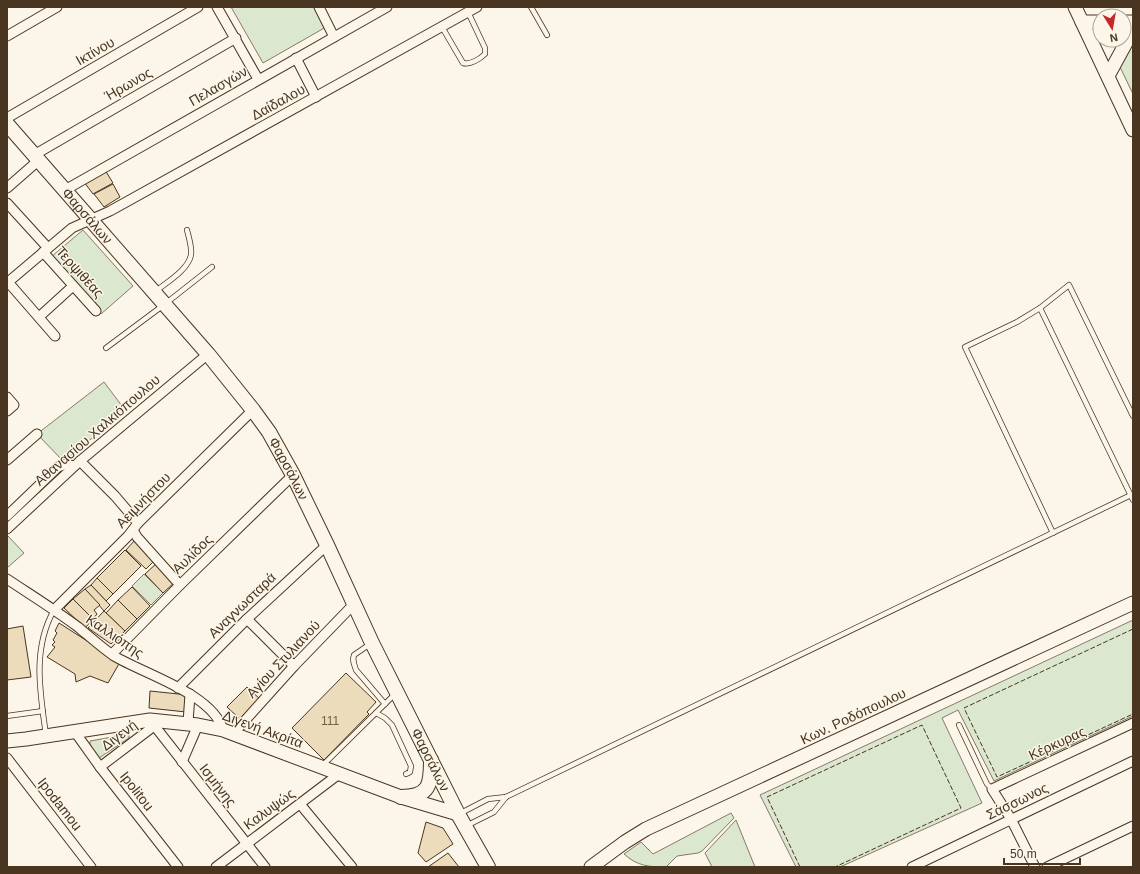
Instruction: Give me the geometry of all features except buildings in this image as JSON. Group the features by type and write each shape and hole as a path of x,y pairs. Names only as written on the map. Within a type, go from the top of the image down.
{"main road":[{"name":"Φαρσάλων","path":"7,124 208,354 269,432 293,474 372,643 462,821 488,867"},
{"path":"401,797 412,797 419,795 427,788 431,771 431,759"}],"street":[{"path":"7,36 57,7"},
{"name":"Ικτίνου","path":"7,118 198,7"},
{"path":"217,7 258,79"},
{"path":"319,7 334,37"},
{"name":"Πελασγών","path":"65,190 387,7"},
{"name":"Δαίδαλου","path":"8,282 72,228 92,221 477,7"},
{"path":"1075,7 1133,130"},
{"path":"1082,22 1092,22"},
{"path":"1108,76 1133,30"},
{"name":"Ήρωνος","path":"7,188 36,158 236,38"},
{"path":"296,58 316,97"},
{"name":"Τερψιθέας","path":"7,203 73,286 96,311"},
{"path":"8,282 55,336"},
{"path":"38,317 73,286"},
{"name":"Αθανασίου Χαλκιόπουλου","path":"7,529 77,464 208,354"},
{"path":"7,397 10,408"},
{"name":"Αειμνήστου","path":"54,610 128,536 135,526 253,410"},
{"path":"7,460 37,434"},
{"path":"7,516 58,467 66,464 77,464 115,496 135,526 137,537 180,585"},
{"name":"Αυλίδος","path":"112,654 293,474"},
{"name":"Αναγνωσταρά","path":"178,688 247,619 327,545"},
{"name":"Καλλιόπης","path":"7,579 54,610 127,664 190,694 212,712 228,732"},
{"name":"Κων. Ροδόπουλου","path":"591,867 625,842 646,829 1133,603"},
{"name":"Αγίου Στυλιανού","path":"228,732 354,604"},
{"path":"247,619 294,666"},
{"path":"182,762 193,724 190,694"},
{"name":"Διγενή Ακρίτα","path":"7,741 152,723 193,724 228,732 462,821"},
{"name":"Ισμήνης","path":"152,723 264,867"},
{"name":"Διγενή","path":"100,766 152,723"},
{"name":"Κέρκυρας","path":"992,789 1133,723"},
{"name":"Ipolitou","path":"75,732 178,867"},
{"name":"Διγενή Ακρίτα","path":"7,749 26,739"},
{"name":"Ipodamou","path":"7,758 91,867"},
{"name":"Σάσσωνος","path":"912,867 1133,762"},
{"name":"Καλυψώς","path":"216,867 339,774"},
{"path":"992,789 1011,819 1035,867"},
{"path":"300,804 352,867"},
{"path":"1047,867 1133,826"}],"lane":[{"path":"531,7 547,35"},
{"path":"442,26 463,63 469,64 484,56 486,54 485,48 468,12"},
{"path":"154,292 188,263 191,256 191,246 187,230"},
{"path":"106,348 212,267"},
{"path":"1053,533 965,347 1018,322 1040,308 1069,285 1133,416"},
{"path":"1040,308 1133,500"},
{"path":"462,821 488,799 506,797 1131,495"},
{"path":"47,736 39,671 40,647 44,629 54,610"},
{"path":"372,643 356,652 353,658 356,670 385,704"},
{"path":"321,767 397,692"},
{"path":"7,716 43,711"},
{"path":"376,713 389,721 394,729 411,766 410,772 406,774"},
{"path":"959,726 987,784 992,789"},
{"path":"462,821 494,812 506,797"}],"green space":[{"path":"231,7 314,7 326,27 263,63"},
{"path":"1133,42 1133,94 1120,67 1130,48 1132,48"},
{"path":"83,230 133,286 101,314 51,257"},
{"path":"104,382 125,410 64,462 37,434"},
{"path":"7,535 24,553 7,568"},
{"path":"144,574 163,593 151,605 132,586"},
{"path":"1133,620 1133,716 994,781 958,710 942,718 982,803 840,867 796,867 760,795"},
{"path":"129,734 129,738 99,758 90,746 90,741"},
{"path":"731,813 734,818 702,851 677,856 666,867 644,865 634,861 624,854 641,842 653,854"},
{"path":"736,820 755,867 712,867 705,853"}],"fence":[{"path":"1133,629 964,708 997,777 1133,714"},
{"path":"800,867 767,797 922,725 961,808 835,867"}]}
